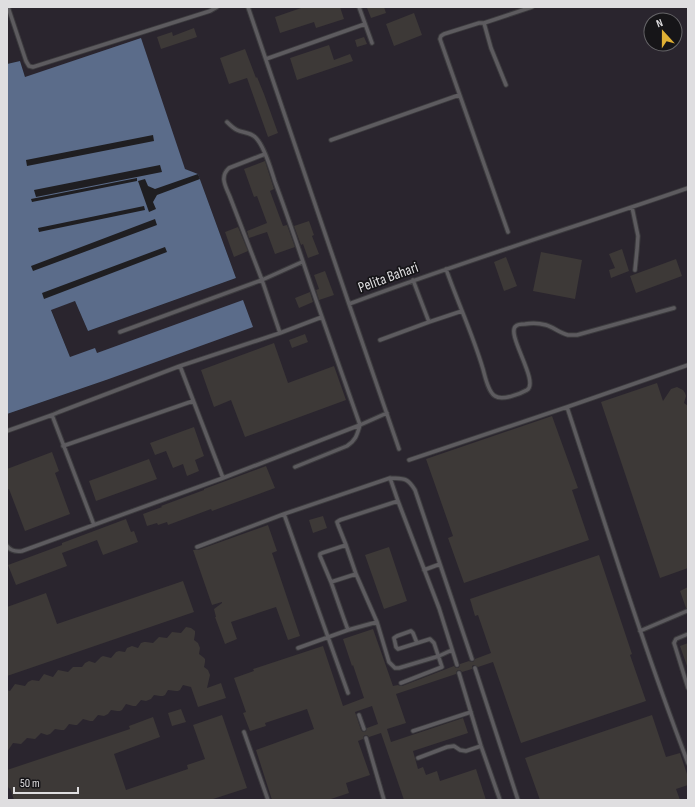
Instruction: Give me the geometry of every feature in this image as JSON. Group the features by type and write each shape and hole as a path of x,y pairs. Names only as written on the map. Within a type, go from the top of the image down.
{"lane":[{"path":"8,7 29,66 154,29 210,11 217,7"},
{"name":"Pelita Bahari","path":"248,7 349,304 413,280 632,208 688,188"},
{"path":"359,7 372,43"},
{"path":"508,232 440,39 441,36 449,32 484,23 532,7"},
{"path":"484,23 491,48 506,85"},
{"path":"266,59 365,24"},
{"path":"331,140 460,95"},
{"path":"227,122 233,128 252,134 260,142 288,217 302,262 360,425 356,438 347,446 296,467"},
{"path":"265,154 229,168 225,172 224,177 280,333"},
{"path":"632,208 638,236 635,270"},
{"path":"120,332 262,280 302,262"},
{"path":"446,270 487,384 493,395 499,398 517,395 528,389 530,386 526,367 513,334 514,327 516,325 532,323 546,325 568,335 577,335 674,308"},
{"path":"413,280 429,322"},
{"path":"349,304 399,449"},
{"path":"380,340 462,311"},
{"path":"7,431 180,366 280,333 322,317"},
{"path":"409,460 688,365"},
{"path":"180,366 223,478"},
{"path":"63,446 194,401"},
{"path":"567,406 640,631 688,763"},
{"path":"7,546 13,551 22,551 223,478 360,425 387,413"},
{"path":"52,415 94,525"},
{"path":"390,478 439,608 457,665"},
{"path":"196,547 284,514 390,478 405,479 410,482 415,490 472,660"},
{"path":"398,501 340,520 337,522 338,525 356,574 377,622 389,662 395,668 400,668 439,656 452,650"},
{"path":"284,514 348,693"},
{"path":"346,545 320,554 348,630"},
{"path":"424,570 440,564"},
{"path":"330,582 356,574"},
{"path":"640,631 687,611"},
{"path":"298,648 348,630 377,622"},
{"path":"401,683 442,666 434,643 430,639 398,649 394,638 411,631 417,643"},
{"path":"688,634 676,639 674,643 688,688"},
{"path":"475,668 518,800"},
{"path":"459,673 481,746 500,800"},
{"path":"413,731 471,712"},
{"path":"359,715 364,729"},
{"path":"244,732 268,800"},
{"path":"366,738 384,800"},
{"path":"418,758 447,747 454,746 460,750 466,751 481,746"}],"shaded area":[{"path":"7,7 688,7 688,800 7,800 7,414 106,380 70,357 51,309 75,301 88,331 236,278 198,174 185,169 25,77 20,61 7,64"}],"water":[{"path":"141,38 185,169 198,174 236,278 88,331 75,301 51,310 70,357 95,348 97,353 243,300 253,327 7,414 7,64 20,61 25,77"}],"pier":[{"path":"153,135 154,141 27,166 26,160"},
{"path":"160,165 162,172 36,197 34,190"},
{"path":"198,174 200,179 157,195 153,202 156,209 149,212 138,181 145,179 148,186 155,189"},
{"path":"137,178 137,181 32,202 31,199"},
{"path":"144,206 145,210 39,232 38,228"},
{"path":"155,219 157,225 33,271 31,266"},
{"path":"165,247 167,252 44,299 42,293"}],"building":[{"path":"304,7 340,7 344,19 316,28 314,22 280,33 275,17"},
{"path":"384,7 386,13 371,18 367,8"},
{"path":"414,13 422,35 394,46 386,24"},
{"path":"194,28 197,37 161,49 157,37 172,32 173,36"},
{"path":"364,37 367,44 357,47 355,40"},
{"path":"329,45 334,60 350,54 353,61 297,80 290,58"},
{"path":"245,49 264,94 278,133 268,137 247,78 229,84 220,58"},
{"path":"265,161 274,189 270,191 283,226 287,225 295,247 275,254 267,232 249,238 247,231 267,223 257,196 254,197 244,169"},
{"path":"309,221 314,235 312,236 319,254 308,258 303,244 301,245 294,226"},
{"path":"238,227 248,251 234,257 225,232"},
{"path":"622,249 629,271 611,278 609,270 615,268 609,254"},
{"path":"541,252 582,260 575,299 533,291"},
{"path":"506,257 517,286 504,291 494,262"},
{"path":"676,259 682,276 636,293 630,276"},
{"path":"325,271 334,295 319,300 316,290 319,289 314,275"},
{"path":"310,292 313,302 299,308 295,298"},
{"path":"305,334 308,342 292,348 289,340"},
{"path":"274,343 288,383 334,366 346,400 245,437 231,400 214,407 201,370"},
{"path":"657,383 663,401 671,389 677,387 685,393 686,396 684,403 688,406 688,568 660,578 601,402"},
{"path":"552,416 578,488 572,490 589,540 464,583 448,538 453,536 426,459"},
{"path":"194,427 204,456 195,460 199,471 187,476 183,464 173,468 166,451 155,455 150,443"},
{"path":"52,452 59,471 55,473 70,514 25,531 9,489 7,490 7,469"},
{"path":"149,459 157,479 96,501 89,481"},
{"path":"266,466 275,488 168,525 167,522 147,526 143,514"},
{"path":"323,516 327,528 313,533 309,520"},
{"path":"126,519 131,532 134,531 138,542 103,555 97,540 62,553 67,566 16,585 8,565"},
{"path":"268,525 277,551 272,553 300,636 288,640 276,607 231,622 237,639 225,644 215,617 214,609 222,602 212,605 193,550 198,550"},
{"path":"389,547 407,601 384,609 365,555"},
{"path":"599,555 646,701 521,743 493,662 478,667 474,665 472,666 472,669 462,672 458,670 456,674 396,694 406,723 387,729 391,742 463,718 468,733 413,751 418,769 423,767 426,775 437,771 440,781 476,769 486,800 404,800 381,733 369,737 365,735 363,739 358,741 370,775 346,783 349,793 328,800 272,800 256,750 314,729 307,709 265,723 266,726 250,731 243,713 246,712 234,678 254,671 253,669 323,646 343,706 364,698 343,639 373,629 393,686 402,686 454,666 458,668 460,664 469,661 473,662 475,659 491,653 478,615 475,616 470,599","holes":["372,706 378,724 367,728 366,731 363,732 355,712"]},
{"path":"183,581 194,612 7,676 7,607 46,593 57,624"},
{"path":"688,587 688,608 686,608 680,591"},
{"path":"186,627 195,631 194,640 198,643 200,648 199,654 205,659 204,667 208,670 210,675 207,688 221,683 226,698 198,707 191,687 183,685 178,691 168,690 163,696 154,695 151,699 146,701 141,700 136,706 126,704 120,711 111,710 104,716 98,715 93,721 83,719 77,725 69,724 64,730 55,729 47,735 41,733 35,739 27,738 21,744 13,743 7,752 7,690 10,691 15,684 25,686 32,680 39,681 44,674 53,677 58,670 68,672 73,667 82,667 89,661 95,663 103,656 111,658 116,652 125,652 127,648 132,646 138,648 141,643 153,643 159,637 167,638 172,632 181,633"},
{"path":"688,643 688,666 687,666 680,646"},
{"path":"181,709 186,722 172,726 168,713"},
{"path":"222,715 247,788 210,800 14,800 7,784 7,770 130,729 129,726 153,717 160,737 114,754 126,790 188,769 187,765 205,759 193,725"},
{"path":"652,715 666,757 680,753 688,777 688,785 676,789 680,800 540,800 525,758"}]}
